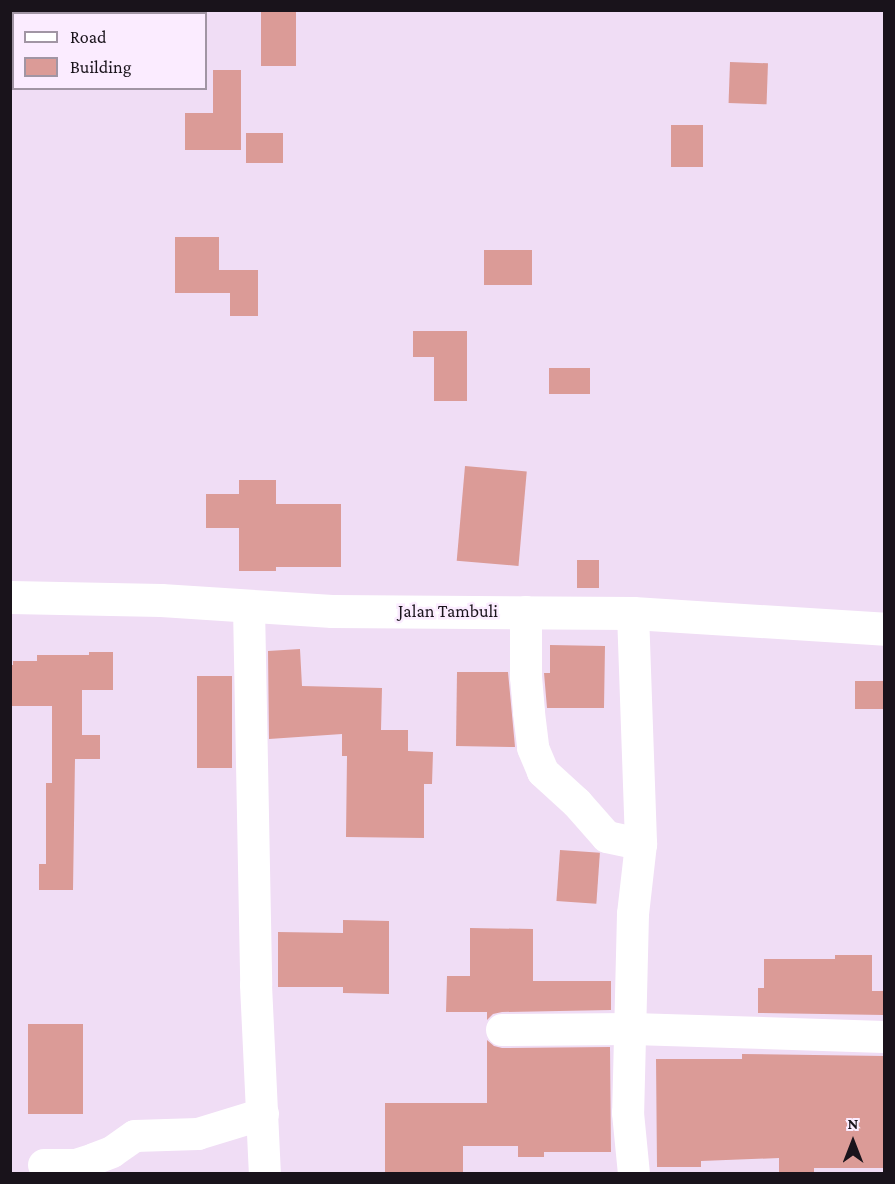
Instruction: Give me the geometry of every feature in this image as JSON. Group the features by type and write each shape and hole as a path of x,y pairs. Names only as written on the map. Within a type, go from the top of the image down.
{"street":[{"name":"Jalan Tambuli","path":"10,597 161,600 249,608 633,613 885,629"},
{"path":"249,608 256,985 265,1173"},
{"path":"526,612 527,695 533,748 543,772 577,803 607,837 640,844"},
{"path":"633,613 640,844 633,914 633,1029 628,1113 634,1173"},
{"path":"502,1030 633,1029 885,1037"},
{"path":"44,1165 76,1165 94,1160 112,1152 135,1136 148,1133 198,1134 263,1114"}],"building":[{"path":"261,10 296,10 296,66 261,66"},
{"path":"730,62 768,63 767,104 729,103"},
{"path":"213,70 241,70 241,150 185,150 185,113 213,113"},
{"path":"671,125 703,125 703,167 671,167"},
{"path":"246,133 283,133 283,163 246,163"},
{"path":"175,237 219,237 219,270 258,270 258,316 230,316 230,293 175,293"},
{"path":"484,250 532,250 532,285 484,285"},
{"path":"413,331 467,331 467,401 434,401 434,357 413,357"},
{"path":"549,368 590,368 590,394 549,394"},
{"path":"465,466 527,471 518,566 457,561"},
{"path":"239,480 276,480 276,504 341,504 341,567 276,567 276,571 239,571 239,528 206,528 206,494 239,494"},
{"path":"577,560 599,560 599,588 577,588"},
{"path":"550,645 605,646 604,708 547,708 544,673 550,673"},
{"path":"300,649 302,686 382,688 381,730 408,730 408,751 433,752 432,784 424,784 424,838 346,837 347,756 342,756 342,734 269,739 268,651"},
{"path":"89,652 113,652 113,690 82,690 82,735 100,735 100,759 75,759 73,890 39,890 39,864 46,864 46,783 52,783 52,706 10,706 10,665 13,665 13,661 37,661 37,655 89,655"},
{"path":"457,672 508,672 515,747 456,746"},
{"path":"197,676 232,676 232,768 197,768"},
{"path":"855,681 884,681 884,709 855,709"},
{"path":"560,850 600,853 596,904 556,901"},
{"path":"343,920 389,921 389,994 343,993 343,987 278,987 278,932 343,933"},
{"path":"470,928 533,929 533,981 611,981 611,1010 502,1012 493,1014 487,1020 487,1012 446,1012 447,976 470,976"},
{"path":"835,955 872,955 872,991 884,991 884,1015 758,1013 758,988 764,988 764,959 835,959"},
{"path":"28,1024 83,1024 83,1114 28,1114"},
{"path":"487,1040 494,1046 502,1048 610,1047 611,1152 544,1152 544,1157 518,1157 518,1146 463,1146 463,1173 385,1173 385,1103 487,1103"},
{"path":"742,1054 884,1056 885,1168 814,1168 814,1173 779,1173 779,1158 701,1161 701,1167 657,1167 656,1059 742,1059"}]}
